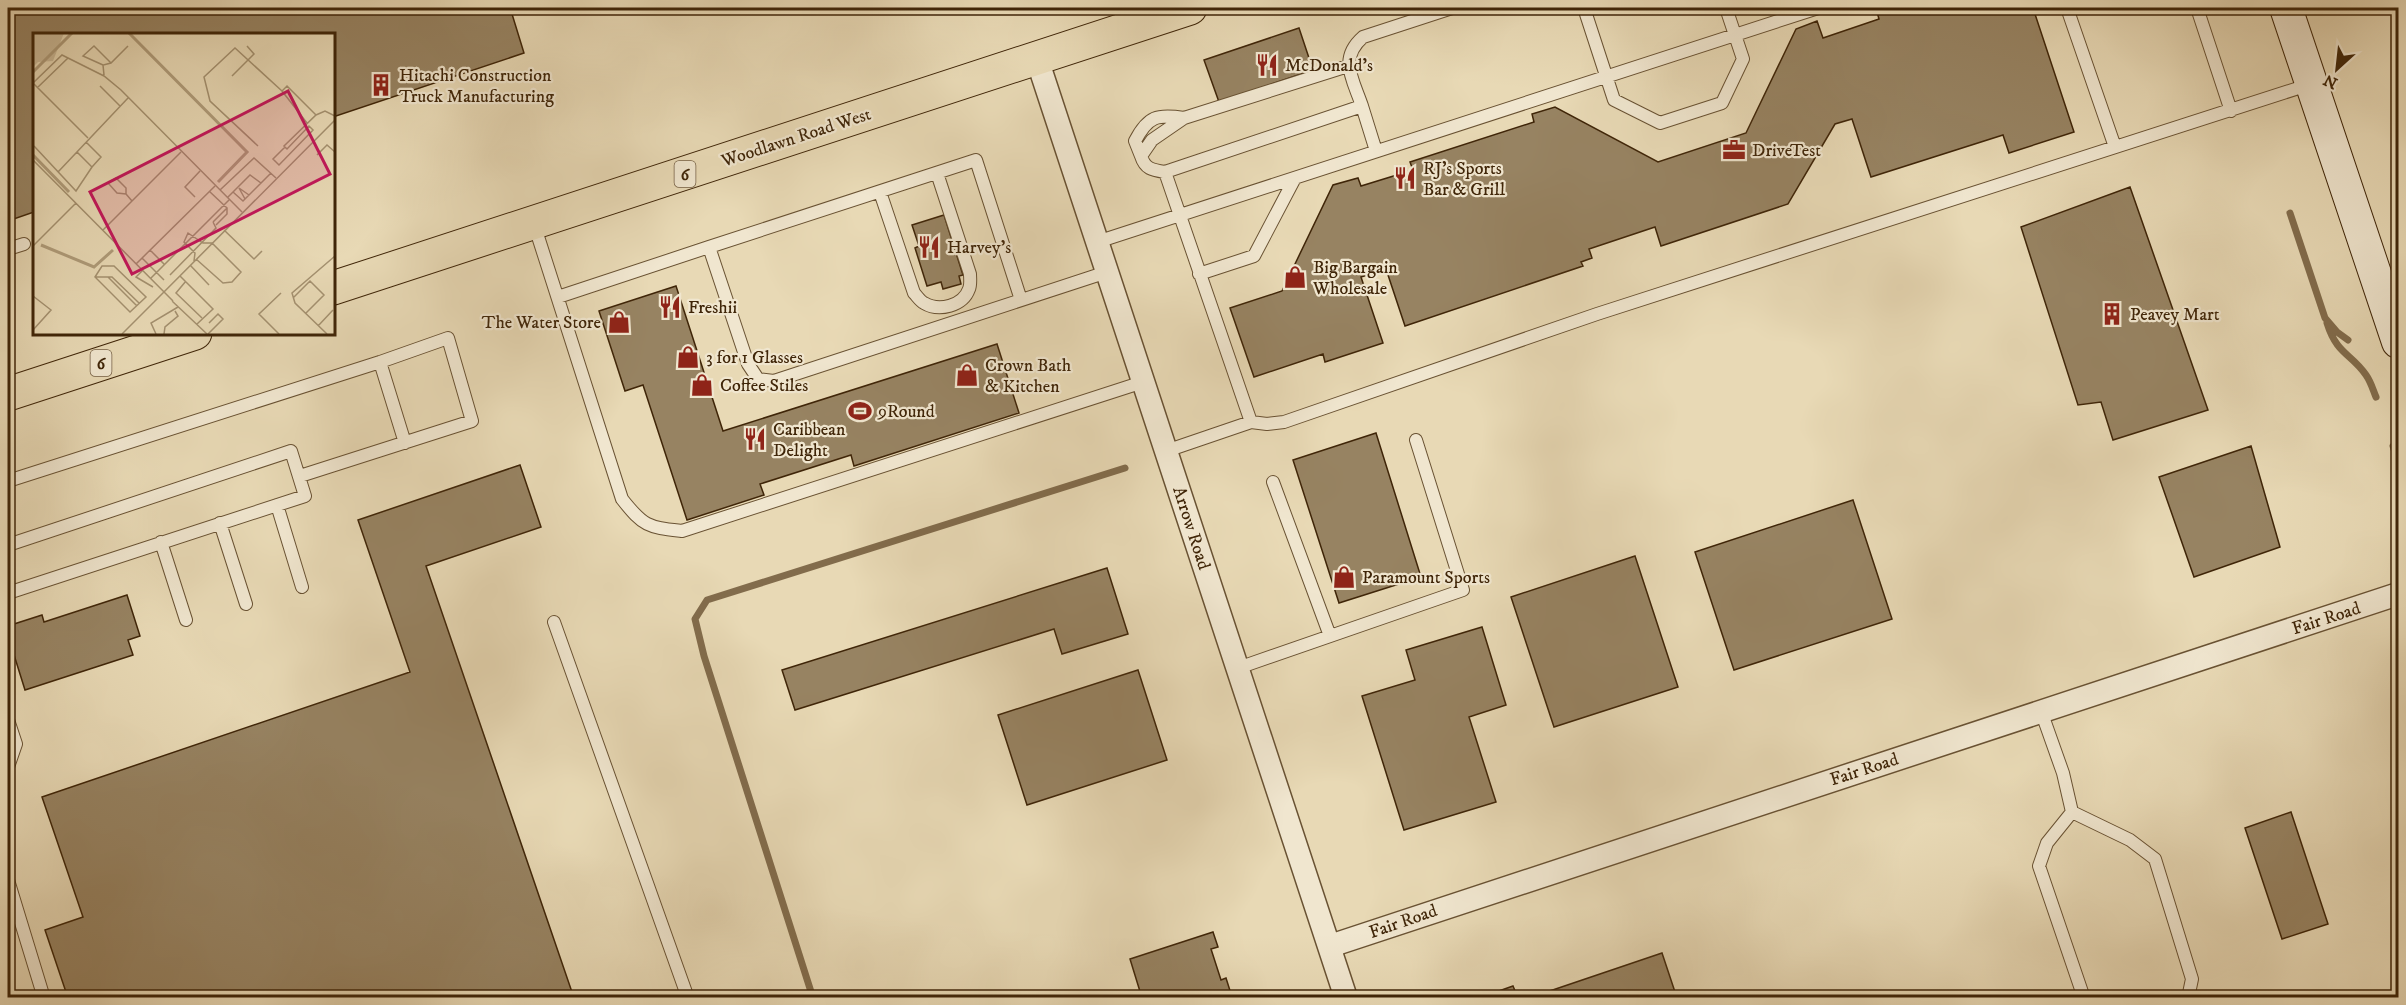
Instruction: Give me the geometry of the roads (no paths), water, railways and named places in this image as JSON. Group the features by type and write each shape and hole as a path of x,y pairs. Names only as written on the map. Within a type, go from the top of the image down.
{"main road":[{"name":"Woodlawn Road West","path":"334,288 1190,8"},
{"path":"2286,8 2398,342"},
{"name":"6","path":"8,394 192,334"}],"street":[{"name":"Arrow Road","path":"1037,59 1346,998"},
{"name":"Fair Road","path":"1330,946 2398,594"}],"lane":[{"path":"1376,151 1348,66 1354,45 1363,37 1452,8"},
{"path":"1584,8 1614,100 1660,123 1722,104 1743,59 1726,8"},
{"path":"1097,242 1818,8"},
{"path":"2067,8 2115,147"},
{"path":"2197,8 2231,111"},
{"path":"1141,156 1152,140 1184,118 1348,66"},
{"path":"1166,451 1251,422 1267,424 1294,419 1597,314 2312,84"},
{"path":"1184,118 1163,115 1151,119 1143,126 1135,141 1144,165 1152,170 1165,172 1362,106"},
{"path":"558,297 976,160 1021,300"},
{"path":"1165,172 1251,422"},
{"path":"880,192 914,293 923,303 937,308 948,307 962,299 970,288 970,274 937,173"},
{"path":"1199,274 1254,256 1295,178"},
{"path":"534,223 622,499 635,516 650,528 682,531 1143,382"},
{"path":"8,249 24,244"},
{"path":"710,247 748,364 758,379 774,381 1107,272"},
{"path":"8,481 380,362 448,338 472,421 300,476"},
{"path":"380,362 405,442"},
{"path":"1238,668 1463,590 1416,440"},
{"path":"8,545 291,451 305,496 8,593"},
{"path":"1273,482 1330,636"},
{"path":"277,505 302,587"},
{"path":"220,523 246,604"},
{"path":"162,542 186,620"},
{"path":"554,622 688,998"},
{"path":"2041,711 2063,773 2072,812"},
{"path":"8,720 16,744 8,767"},
{"path":"2072,812 2047,843 2039,866 2084,998"},
{"path":"2072,812 2130,840 2156,859 2192,980 2188,998"},
{"path":"8,880 44,998"}],"waterway":[{"path":"2290,213 2325,318 2337,332 2348,340"},
{"path":"2327,323 2335,342 2366,375 2376,397"},
{"path":"2393,446 2398,462"},
{"path":"813,998 704,656 695,619 707,600 1125,468"},
{"path":"2398,550 2398,559"}],"place":[{"name":"McDonald's","path":"1267,65"},
{"name":"Hitachi Construction Truck Manufacturing","path":"381,85"},
{"name":"DriveTest","path":"1734,150"},
{"name":"RJ’s Sports Bar & Grill","path":"1405,178"},
{"name":"Harvey's","path":"929,247"},
{"name":"Big Bargain Wholesale","path":"1295,277"},
{"name":"Freshii","path":"670,307"},
{"name":"Peavey Mart","path":"2112,314"},
{"name":"The Water Store","path":"619,322"},
{"name":"3 for 1 Glasses","path":"688,357"},
{"name":"Crown Bath & Kitchen","path":"967,375"},
{"name":"Coffee Stiles","path":"702,385"},
{"name":"9Round","path":"860,411"},
{"name":"Caribbean Delight","path":"755,439"},
{"name":"Paramount Sports","path":"1344,577"}]}
